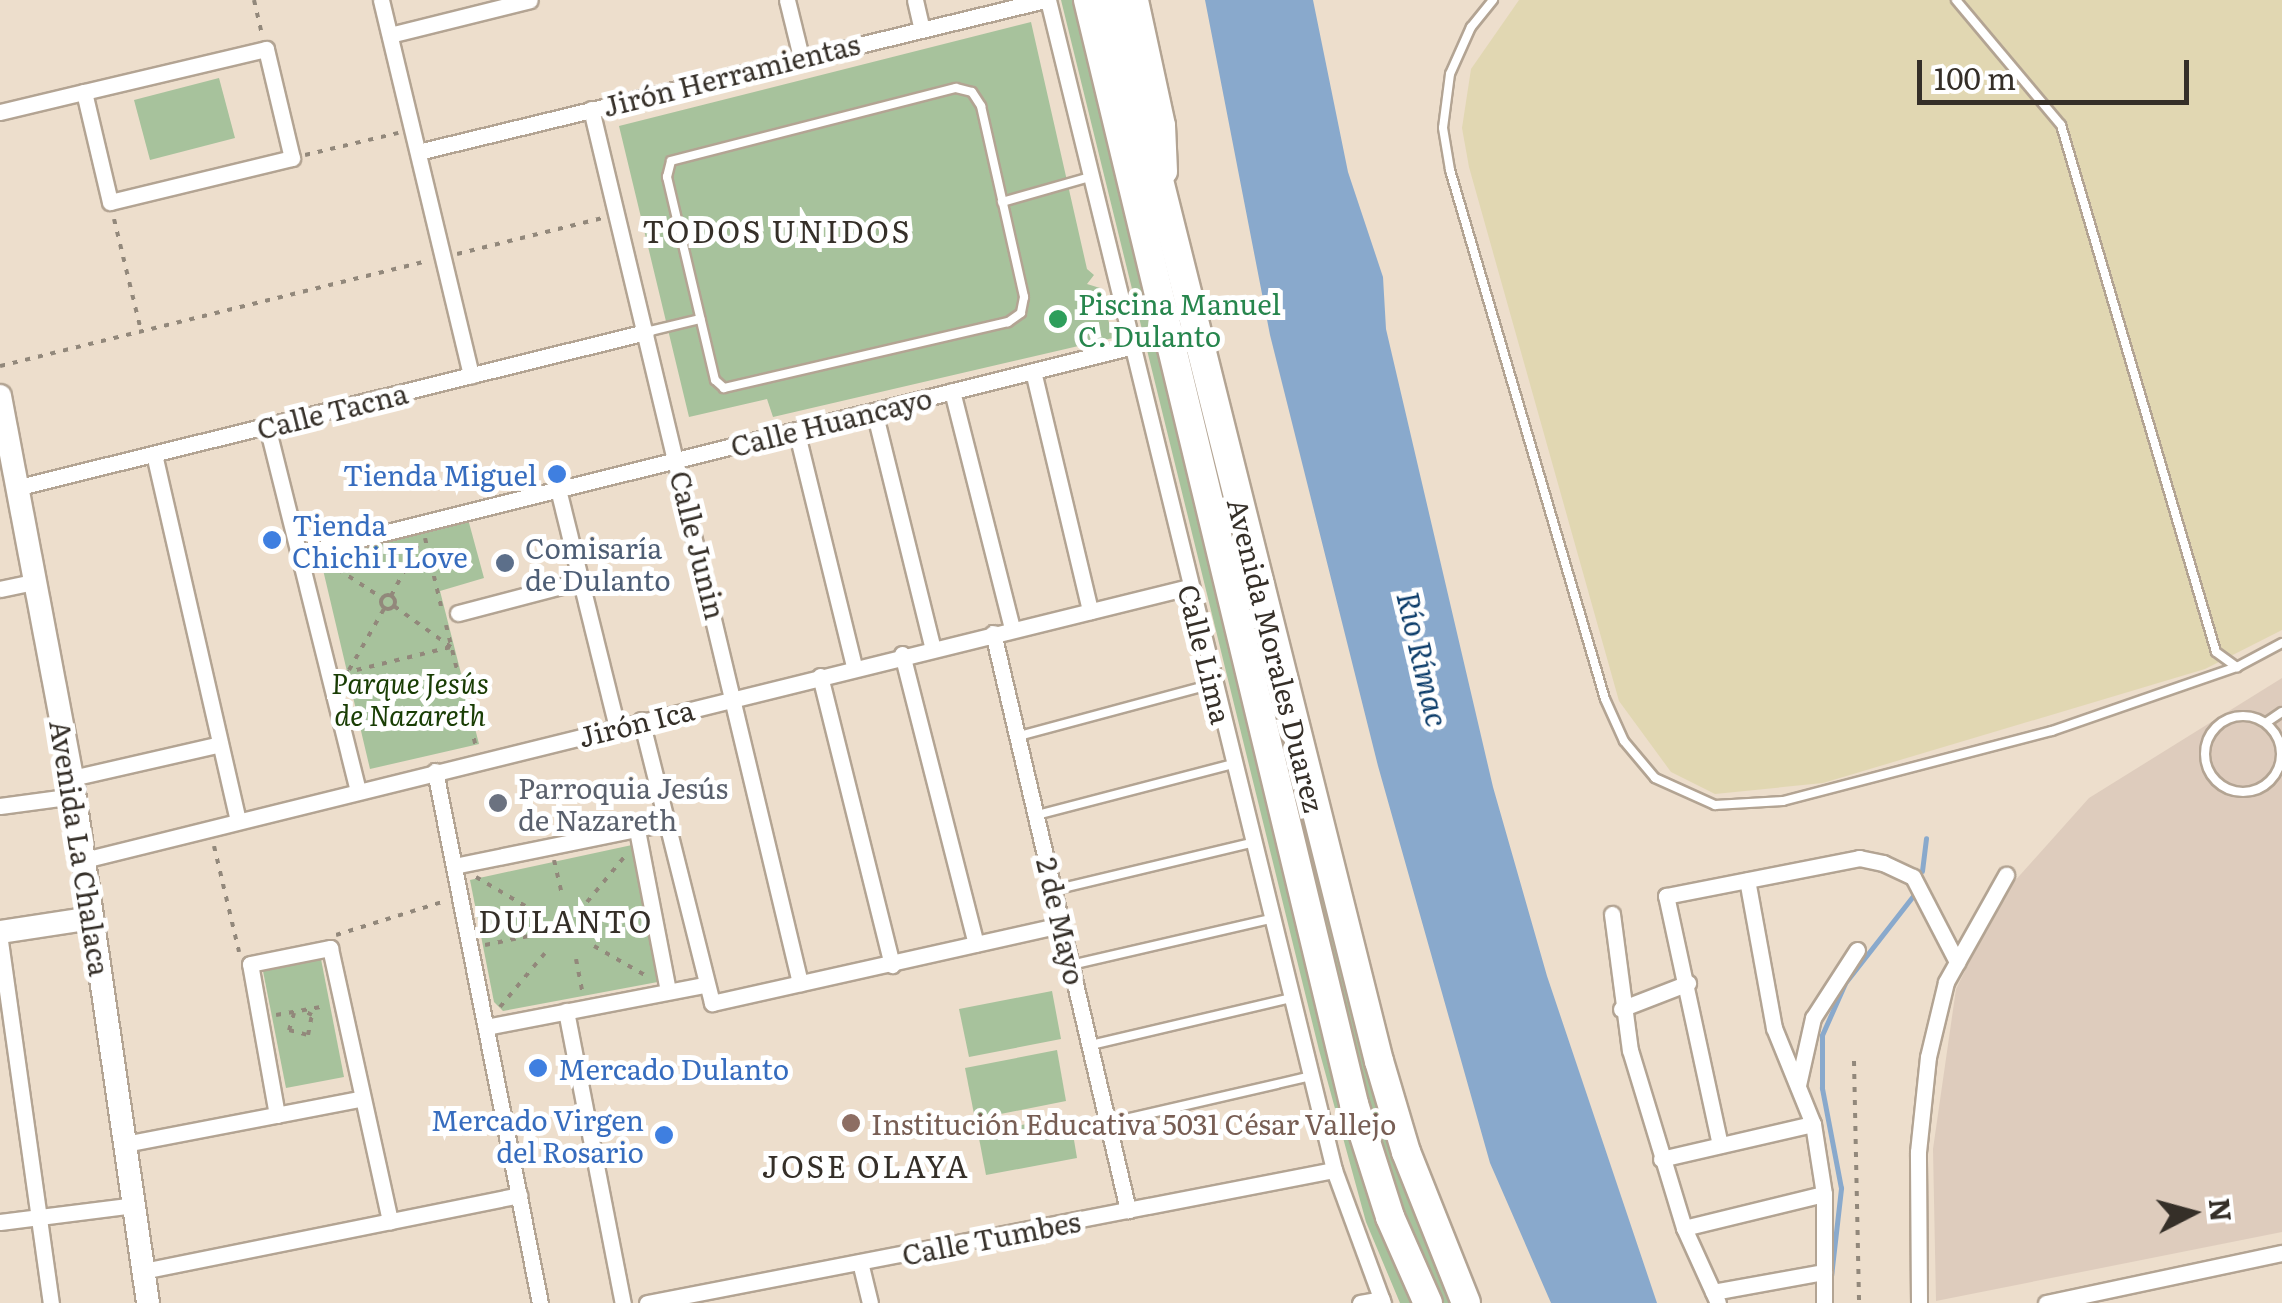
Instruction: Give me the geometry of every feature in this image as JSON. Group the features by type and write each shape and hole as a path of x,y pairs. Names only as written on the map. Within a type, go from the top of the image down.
{"highway":[{"name":"Avenida Morales Duarez","path":"1088,0 1354,1104 1390,1217 1428,1303"},
{"name":"Avenida Morales Duarez","path":"1114,0 1388,1096 1466,1303"}],"main road":[{"path":"1135,0 1162,125 1165,206"}],"street":[{"path":"382,0 471,375"},
{"path":"788,0 802,57"},
{"path":"914,0 921,27"},
{"name":"Jirón Herramientas","path":"418,152 921,27 1046,0"},
{"name":"Calle Lima","path":"1046,0 1334,1170 1382,1301"},
{"path":"390,35 520,1"},
{"path":"0,112 266,48 292,158 110,202 84,92"},
{"name":"Calle Junin","path":"591,109 736,697 800,984"},
{"name":"Calle Tacna","path":"19,488 646,332"},
{"name":"Calle Huancayo","path":"305,552 423,529 558,489 1130,347"},
{"path":"1033,371 1090,610"},
{"path":"952,392 1012,628"},
{"name":"Avenida La Chalaca","path":"0,396 73,787 148,1303"},
{"path":"874,411 932,646"},
{"path":"267,426 305,552 329,674 358,790"},
{"path":"796,430 854,667"},
{"path":"154,454 238,820"},
{"path":"558,489 617,726"},
{"path":"0,589 37,581"},
{"path":"458,613 581,581"},
{"name":"Jirón Ica","path":"84,860 932,646 1189,587"},
{"name":"2 de Mayo","path":"994,633 1128,1210"},
{"path":"902,654 976,944"},
{"path":"820,676 892,965"},
{"path":"642,720 705,985 714,1003 1062,924"},
{"path":"0,806 220,744"},
{"path":"435,771 540,1303"},
{"path":"454,866 638,834 665,824"},
{"path":"638,834 668,991"},
{"path":"1720,1145 1688,983 1666,896 1859,858 1883,863 1913,876 1958,962"},
{"path":"1919,1303 1922,1105 1942,1000 1958,962 2006,875"},
{"path":"1747,880 1774,1028 1813,1124 1824,1194 1824,1303"},
{"path":"1612,914 1622,1009 1661,1159 1684,1228 1716,1298 1824,1272"},
{"path":"0,932 92,918"},
{"path":"0,941 51,1303"},
{"path":"277,1115 250,964 330,948 359,1099 372,1116 390,1221"},
{"path":"1798,1085 1813,1018 1858,950"},
{"path":"1622,1009 1688,983"},
{"path":"485,1027 705,985"},
{"path":"566,1011 624,1303"},
{"path":"125,1144 359,1099"},
{"path":"1661,1159 1813,1124"},
{"name":"Calle Tumbes","path":"647,1303 1334,1170"},
{"path":"1684,1228 1824,1194"},
{"path":"143,1271 518,1195"},
{"path":"0,1222 134,1205"},
{"path":"2046,1303 2282,1253"},
{"path":"860,1262 870,1303"},
{"path":"1360,1303 1382,1301"}],"lane":[{"path":"1493,0 1471,27 1450,74 1444,128 1450,170 1605,699 1624,741 1654,778 1715,806 1783,801 2052,731 2236,667 2282,643"},
{"path":"1956,0 2060,125 2204,622 2216,652 2236,667"},
{"path":"956,88 972,92 981,106 1002,202 1024,297 1021,313 1008,322 740,389 715,380 667,177 672,161 686,153 956,88"},
{"path":"1002,202 1090,177"},
{"path":"646,332 700,319"},
{"path":"1019,736 1212,684"},
{"path":"2267,722 2281,757 2270,780 2248,792 2224,787 2204,756 2211,732 2230,718 2267,722 2282,712"},
{"path":"1037,815 1233,764"},
{"path":"1054,890 1252,842"},
{"path":"1072,965 1271,919"},
{"path":"1090,1045 1291,998"},
{"path":"1108,1124 1310,1076"}],"path":[{"path":"254,0 266,48"},
{"path":"292,158 413,130"},
{"path":"110,202 141,331"},
{"path":"0,366 617,215"},
{"path":"423,529 391,596 394,606 451,647"},
{"path":"423,529 480,760"},
{"path":"305,552 382,598 391,596"},
{"path":"348,672 384,609 382,598"},
{"path":"384,609 394,606"},
{"path":"329,674 451,647"},
{"path":"210,826 235,948 250,964"},
{"path":"586,902 638,834"},
{"path":"552,846 562,895"},
{"path":"454,866 537,913"},
{"path":"330,948 338,931 460,897"},
{"path":"598,921 652,910"},
{"path":"470,948 534,935"},
{"path":"594,946 668,991"},
{"path":"485,1027 545,953"},
{"path":"576,959 586,1007"},
{"path":"260,1018 340,1003"},
{"path":"299,1011 314,1026 308,1036 289,1030 299,1011"},
{"path":"1854,1061 1859,1303"}],"shaded area":[{"path":"2282,678 2282,1232 1936,1301 1933,1149 1956,989 2003,894 2089,798"}],"green space":[{"path":"1061,0 1074,0 1238,658 1416,1303 1400,1303 1366,1222 1319,1050"},
{"path":"1100,0 1456,1303 1441,1303 1420,1257 1384,1164 1350,1040"},
{"path":"1031,22 1087,269 1094,275 1087,284 1100,288 1113,338 773,417 767,399 689,417 619,126"},
{"path":"219,78 235,138 150,160 134,100"},
{"name":"Parque Jesús de Nazareth","path":"468,519 484,578 440,591 479,744 370,769 320,557"},
{"path":"632,845 663,981 503,1011 494,1002 470,880"},
{"path":"320,954 344,1077 286,1088 262,966"},
{"path":"1052,991 1061,1039 969,1057 959,1009"},
{"path":"1057,1050 1066,1101 975,1119 965,1068"},
{"path":"1070,1116 1077,1158 986,1175 978,1133"}],"sand":[{"path":"1519,0 2282,0 2282,630 2205,669 1823,783 1715,794 1671,772 1619,701 1469,167 1462,128 1471,69"}],"water":[{"name":"Río Rímac","path":"1205,0 1313,0 1348,172 1383,277 1386,329 1493,787 1547,976 1657,1303 1551,1303 1490,1163 1378,766 1270,335"}],"waterway":[{"path":"1922,871 1926,838"},
{"path":"1830,1285 1841,1188 1822,1088 1822,1035 1845,983 1913,896"}],"place":[{"name":"Piscina Manuel C. Dulanto","path":"1058,319"},
{"name":"Tienda Miguel","path":"557,474"},
{"name":"Tienda Chichi I Love","path":"272,540"},
{"name":"Comisaría de Dulanto","path":"505,563"},
{"name":"Parroquia Jesús de Nazareth","path":"498,803"},
{"name":"Mercado Dulanto","path":"538,1068"},
{"name":"Institución Educativa 5031 César Vallejo","path":"851,1123"},
{"name":"Mercado Virgen del Rosario","path":"664,1135"}],"district":[{"name":"TODOS UNIDOS","path":"777,230"},
{"name":"DULANTO","path":"566,920"},
{"name":"JOSE OLAYA","path":"866,1165"}]}
